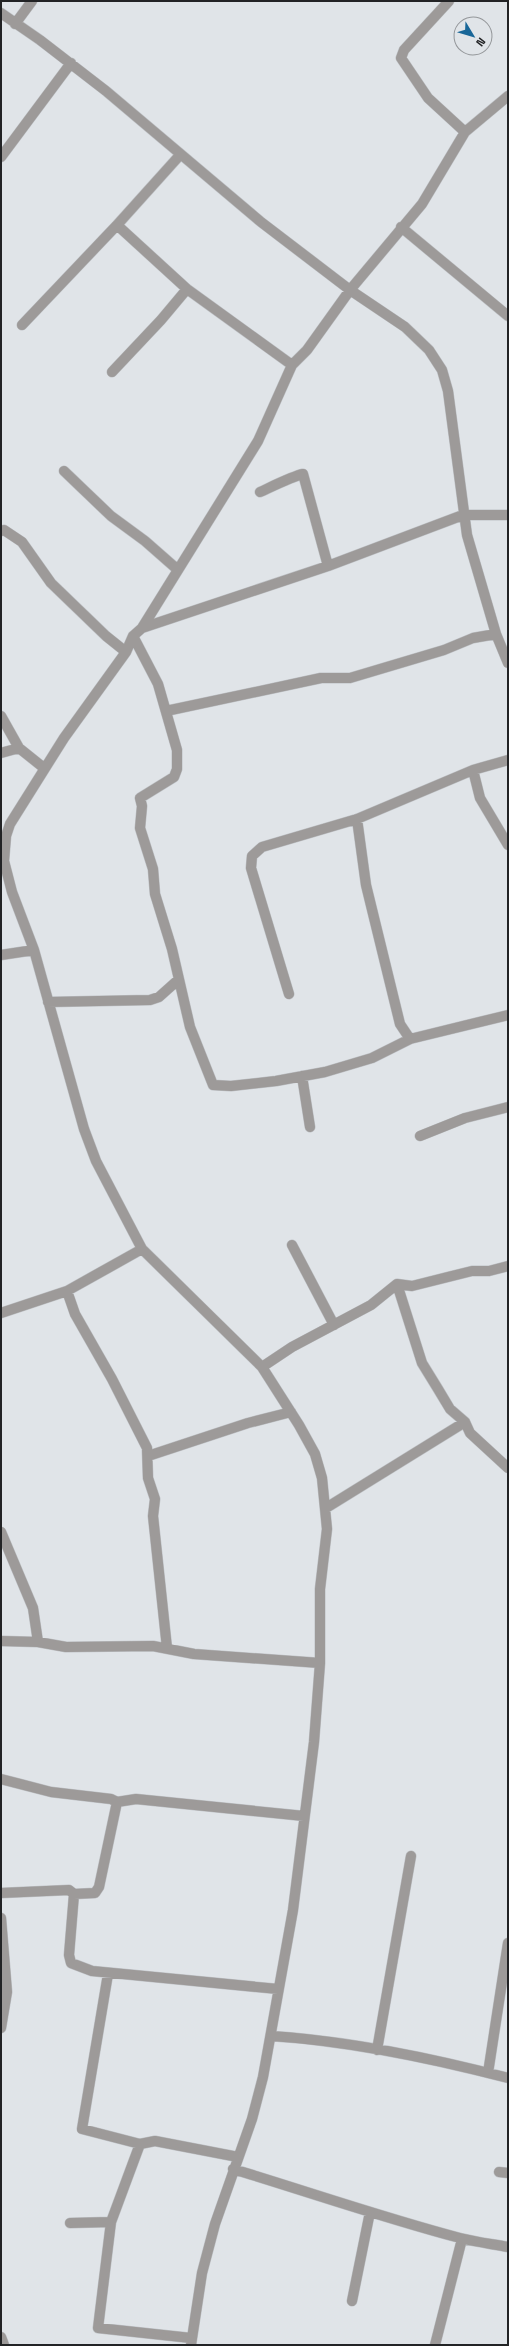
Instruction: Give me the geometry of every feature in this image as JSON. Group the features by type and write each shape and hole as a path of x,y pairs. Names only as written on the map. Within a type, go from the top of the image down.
{"street":[{"path":"16,24 32,1"},
{"path":"449,1 404,50 401,58 428,98 465,132"},
{"path":"1,13 71,63 261,222 350,290 405,327 429,350 442,370 448,392 463,515 496,634 508,663"},
{"path":"1,157 71,63"},
{"path":"140,2144 111,2222 98,2328 191,2342 202,2273 215,2224 258,2100 293,1910 314,1742 320,1663 320,1589 327,1529 326,1508 322,1478 315,1454 291,1412 262,1367 142,1249 96,1161 84,1129 34,950 12,892 3,862 6,836 10,824 44,768 126,652 133,636 142,628 258,440 292,365 307,350 350,290 401,227 422,204 465,132 508,96"},
{"path":"22,325 117,225 180,155"},
{"path":"117,225 187,289 292,365"},
{"path":"401,227 508,316"},
{"path":"112,372 162,320 187,289"},
{"path":"64,471 111,516 145,541 178,570"},
{"path":"260,492 291,480 296,475 303,474 328,566"},
{"path":"142,628 328,566 463,515 508,515"},
{"path":"1,531 4,530 22,542 51,583 106,636 126,652"},
{"path":"166,711 321,678 350,678 444,650 473,638 496,634"},
{"path":"133,636 158,684 177,750 177,769 174,777 140,798 142,806 140,828 153,869 154,894 172,949 190,1027 213,1085 231,1086 325,1072 372,1058 410,1039 508,1015"},
{"path":"1,716 19,748 44,768"},
{"path":"1,753 19,748"},
{"path":"289,994 251,868 252,856 262,847 357,819 473,770 508,760"},
{"path":"473,770 480,798 508,845"},
{"path":"357,819 366,885 400,1024 410,1039"},
{"path":"1,955 34,950"},
{"path":"48,1002 150,1000 159,997 178,980"},
{"path":"302,1076 310,1127"},
{"path":"420,1136 465,1118 508,1107"},
{"path":"292,1245 334,1325"},
{"path":"1,1313 67,1291 142,1249"},
{"path":"262,1367 292,1347 371,1305 397,1284 412,1286 472,1271 489,1271 508,1266"},
{"path":"397,1284 422,1363 450,1409 465,1422 470,1433 508,1468"},
{"path":"67,1291 74,1314 112,1379 146,1448 148,1456 148,1478 155,1499 153,1516 167,1648"},
{"path":"148,1456 248,1423 291,1412"},
{"path":"326,1508 465,1422"},
{"path":"1,1532 33,1608 38,1642"},
{"path":"1,1641 38,1642 66,1647 153,1646 194,1654 320,1663"},
{"path":"1,1778 51,1792 110,1799 117,1802 136,1798 304,1816"},
{"path":"1,1893 65,1890 74,1894 95,1893 99,1887 117,1802"},
{"path":"377,2050 411,1856"},
{"path":"74,1894 69,1955 71,1963 92,1971 108,1974 278,1989"},
{"path":"1,1918 7,1992 2,2014 1,2028"},
{"path":"488,2073 508,1940"},
{"path":"108,1974 82,2129 140,2144 155,2141 238,2157"},
{"path":"271,2036 312,2038 377,2050 508,2078"},
{"path":"233,2170 462,2239 508,2247"},
{"path":"352,2301 370,2212"},
{"path":"70,2223 111,2222"},
{"path":"435,2345 462,2239"},
{"path":"1,2337 4,2345"}]}
